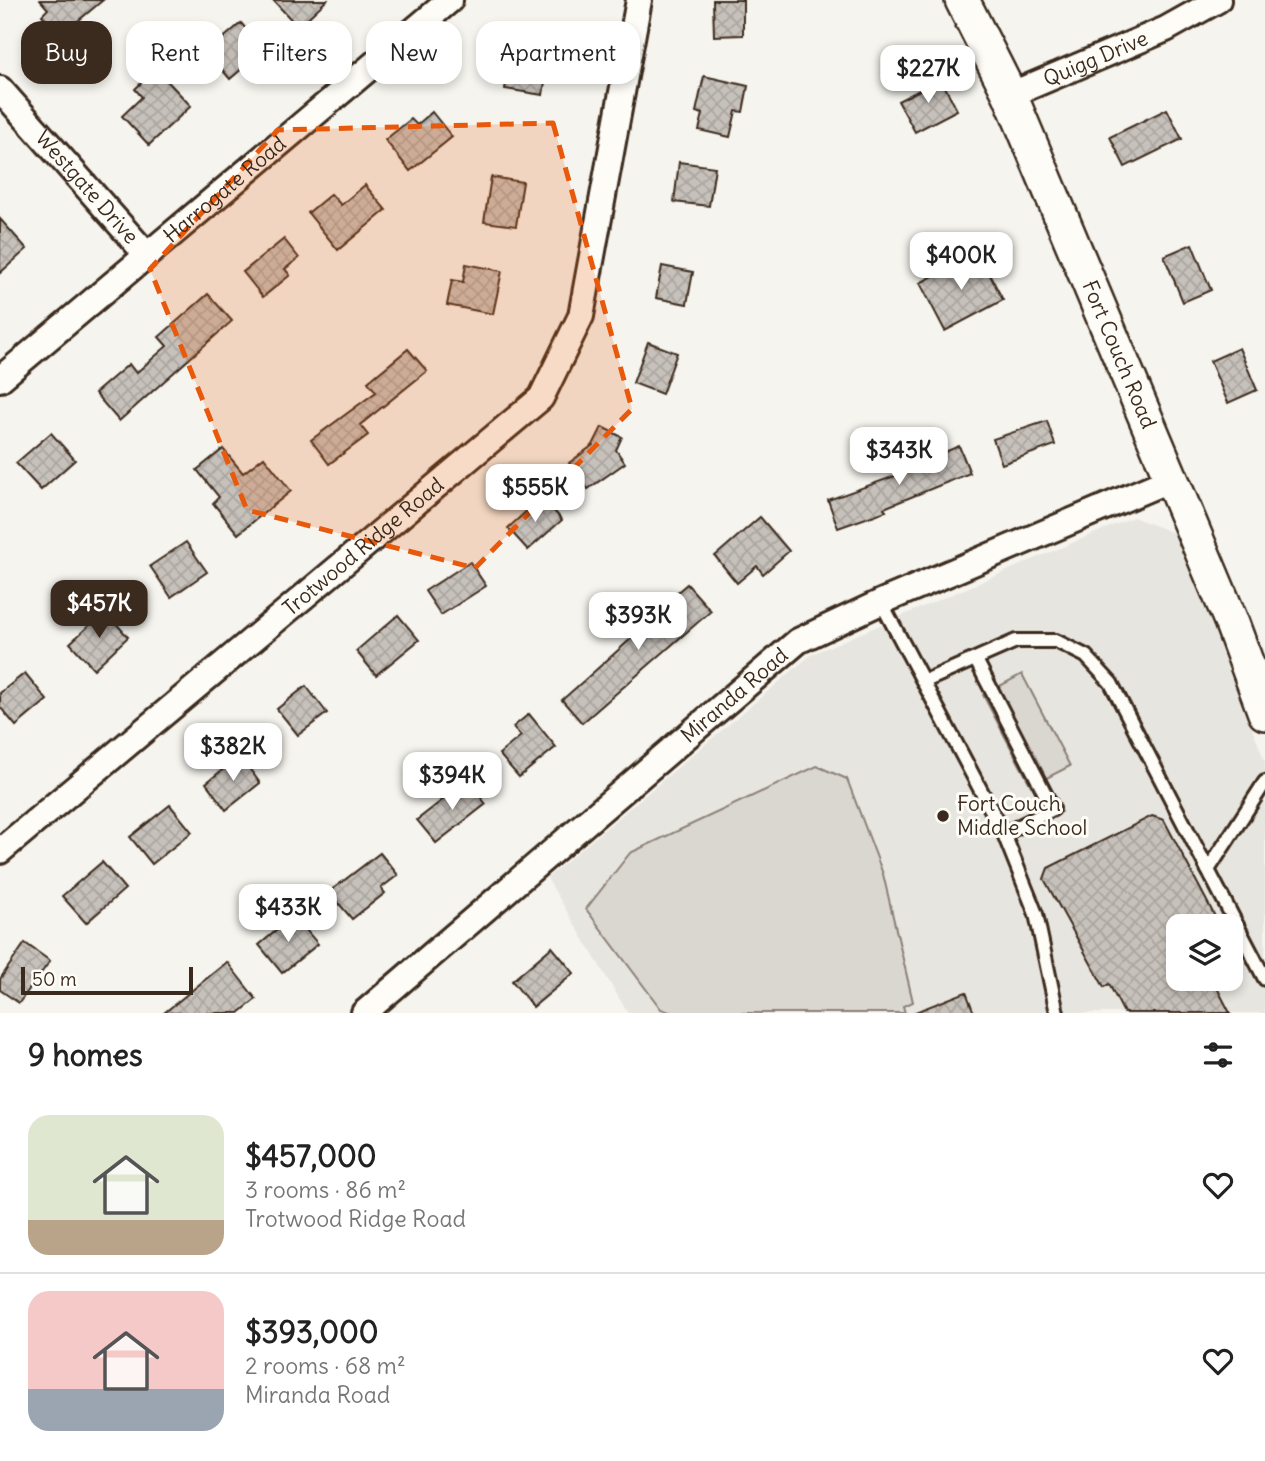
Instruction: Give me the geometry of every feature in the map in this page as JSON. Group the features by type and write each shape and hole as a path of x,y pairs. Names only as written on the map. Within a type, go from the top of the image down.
{"street":[{"name":"Harrogate Road","path":"0,379 450,0"},
{"name":"Trotwood Ridge Road","path":"0,852 541,398 581,316 639,0"},
{"name":"Fort Couch Road","path":"962,0 1010,95 1231,621 1265,713"},
{"name":"Quigg Drive","path":"1010,95 1166,29 1218,0"},
{"name":"Westgate Drive","path":"0,89 146,254"},
{"name":"Miranda Road","path":"363,1013 798,641 881,602 1171,479"}],"lane":[{"path":"881,602 1004,834 1036,914 1057,1013"},
{"path":"925,681 1016,641 1056,641 1086,656 1111,683 1265,979"},
{"path":"976,660 1053,808 1004,834"},
{"path":"1208,870 1265,782"}],"highlighted area":[{"path":"553,123 632,409 475,568 247,510 150,269 278,130"}],"shaded area":[{"name":"Fort Couch Middle School","path":"1133,517 1179,535 1265,762 1265,1013 628,1013 547,878 812,654"},
{"path":"1022,674 1070,766 1031,786 983,695"},
{"path":"817,766 847,779 883,874 913,1002 903,1006 905,1013 672,1013 661,1009 586,909 630,853"}],"building":[{"path":"40,0 103,0 78,21 47,21 42,15 48,9"},
{"path":"273,0 327,0 304,21 292,21"},
{"path":"713,0 743,0 743,35 714,36"},
{"path":"238,26 238,72 230,79 224,72 224,38"},
{"path":"704,76 748,86 743,112 736,111 730,137 699,130 703,114 696,112"},
{"path":"941,79 957,110 915,132 898,101"},
{"path":"140,84 170,84 191,106 149,145 122,116 142,97 135,89"},
{"path":"506,84 545,84 543,95 505,89"},
{"path":"1167,109 1182,139 1125,167 1110,137"},
{"path":"432,112 452,137 410,171 385,140 411,119 417,125"},
{"path":"679,162 715,167 709,206 674,202"},
{"path":"491,177 523,182 516,226 484,222"},
{"path":"365,185 386,210 338,250 308,213 331,194 341,205"},
{"path":"0,219 27,249 0,273"},
{"path":"284,239 299,258 285,269 290,275 263,297 243,272"},
{"path":"1192,244 1211,290 1183,302 1164,256"},
{"path":"978,252 1003,300 945,331 920,283"},
{"path":"466,264 502,271 493,314 447,305 452,280 463,282"},
{"path":"662,266 693,272 687,304 656,298"},
{"path":"208,294 232,321 119,421 95,393 129,364 136,373 167,346 159,337"},
{"path":"648,342 677,353 662,394 633,383"},
{"path":"1239,348 1257,390 1228,403 1210,361"},
{"path":"408,349 427,371 360,425 368,435 329,464 311,440 376,392 368,382"},
{"path":"1047,421 1055,445 1002,464 993,439"},
{"path":"602,427 622,437 616,450 625,463 588,489 569,463 593,445"},
{"path":"51,433 75,460 41,490 16,463"},
{"path":"959,446 970,473 884,508 886,511 838,528 828,500 898,475 897,472"},
{"path":"223,449 243,473 264,457 291,491 238,534 213,503 219,497 197,470"},
{"path":"542,497 562,520 528,550 508,528"},
{"path":"760,517 789,551 763,574 757,566 737,583 715,556"},
{"path":"186,542 207,572 171,597 150,566"},
{"path":"470,562 486,586 441,615 425,591"},
{"path":"687,584 711,611 582,723 562,700 633,637 630,633"},
{"path":"105,611 128,637 94,669 70,643"},
{"path":"398,615 419,640 376,675 356,651"},
{"path":"25,673 47,700 16,726 0,707 0,693"},
{"path":"306,686 327,713 298,735 277,709"},
{"path":"529,714 556,747 519,777 499,754 521,736 513,727"},
{"path":"240,756 260,783 226,810 206,783"},
{"path":"467,781 486,804 436,843 417,820"},
{"path":"170,805 192,832 152,864 130,837"},
{"path":"1152,816 1164,820 1214,914 1166,914 1166,991 1219,991 1230,1013 1124,1013 1109,984 1104,987 1044,879 1048,868"},
{"path":"380,853 398,875 381,888 385,893 352,919 329,892"},
{"path":"102,862 125,889 86,923 62,896"},
{"path":"294,916 318,944 282,973 259,945"},
{"path":"25,943 50,961 19,1003 0,990 0,979"},
{"path":"552,947 574,973 533,1007 512,981"},
{"path":"227,962 256,999 239,1013 164,1013"},
{"path":"966,992 974,1013 915,1012"}],"place":[{"name":"Fort Couch Middle School","path":"943,816"}]}
